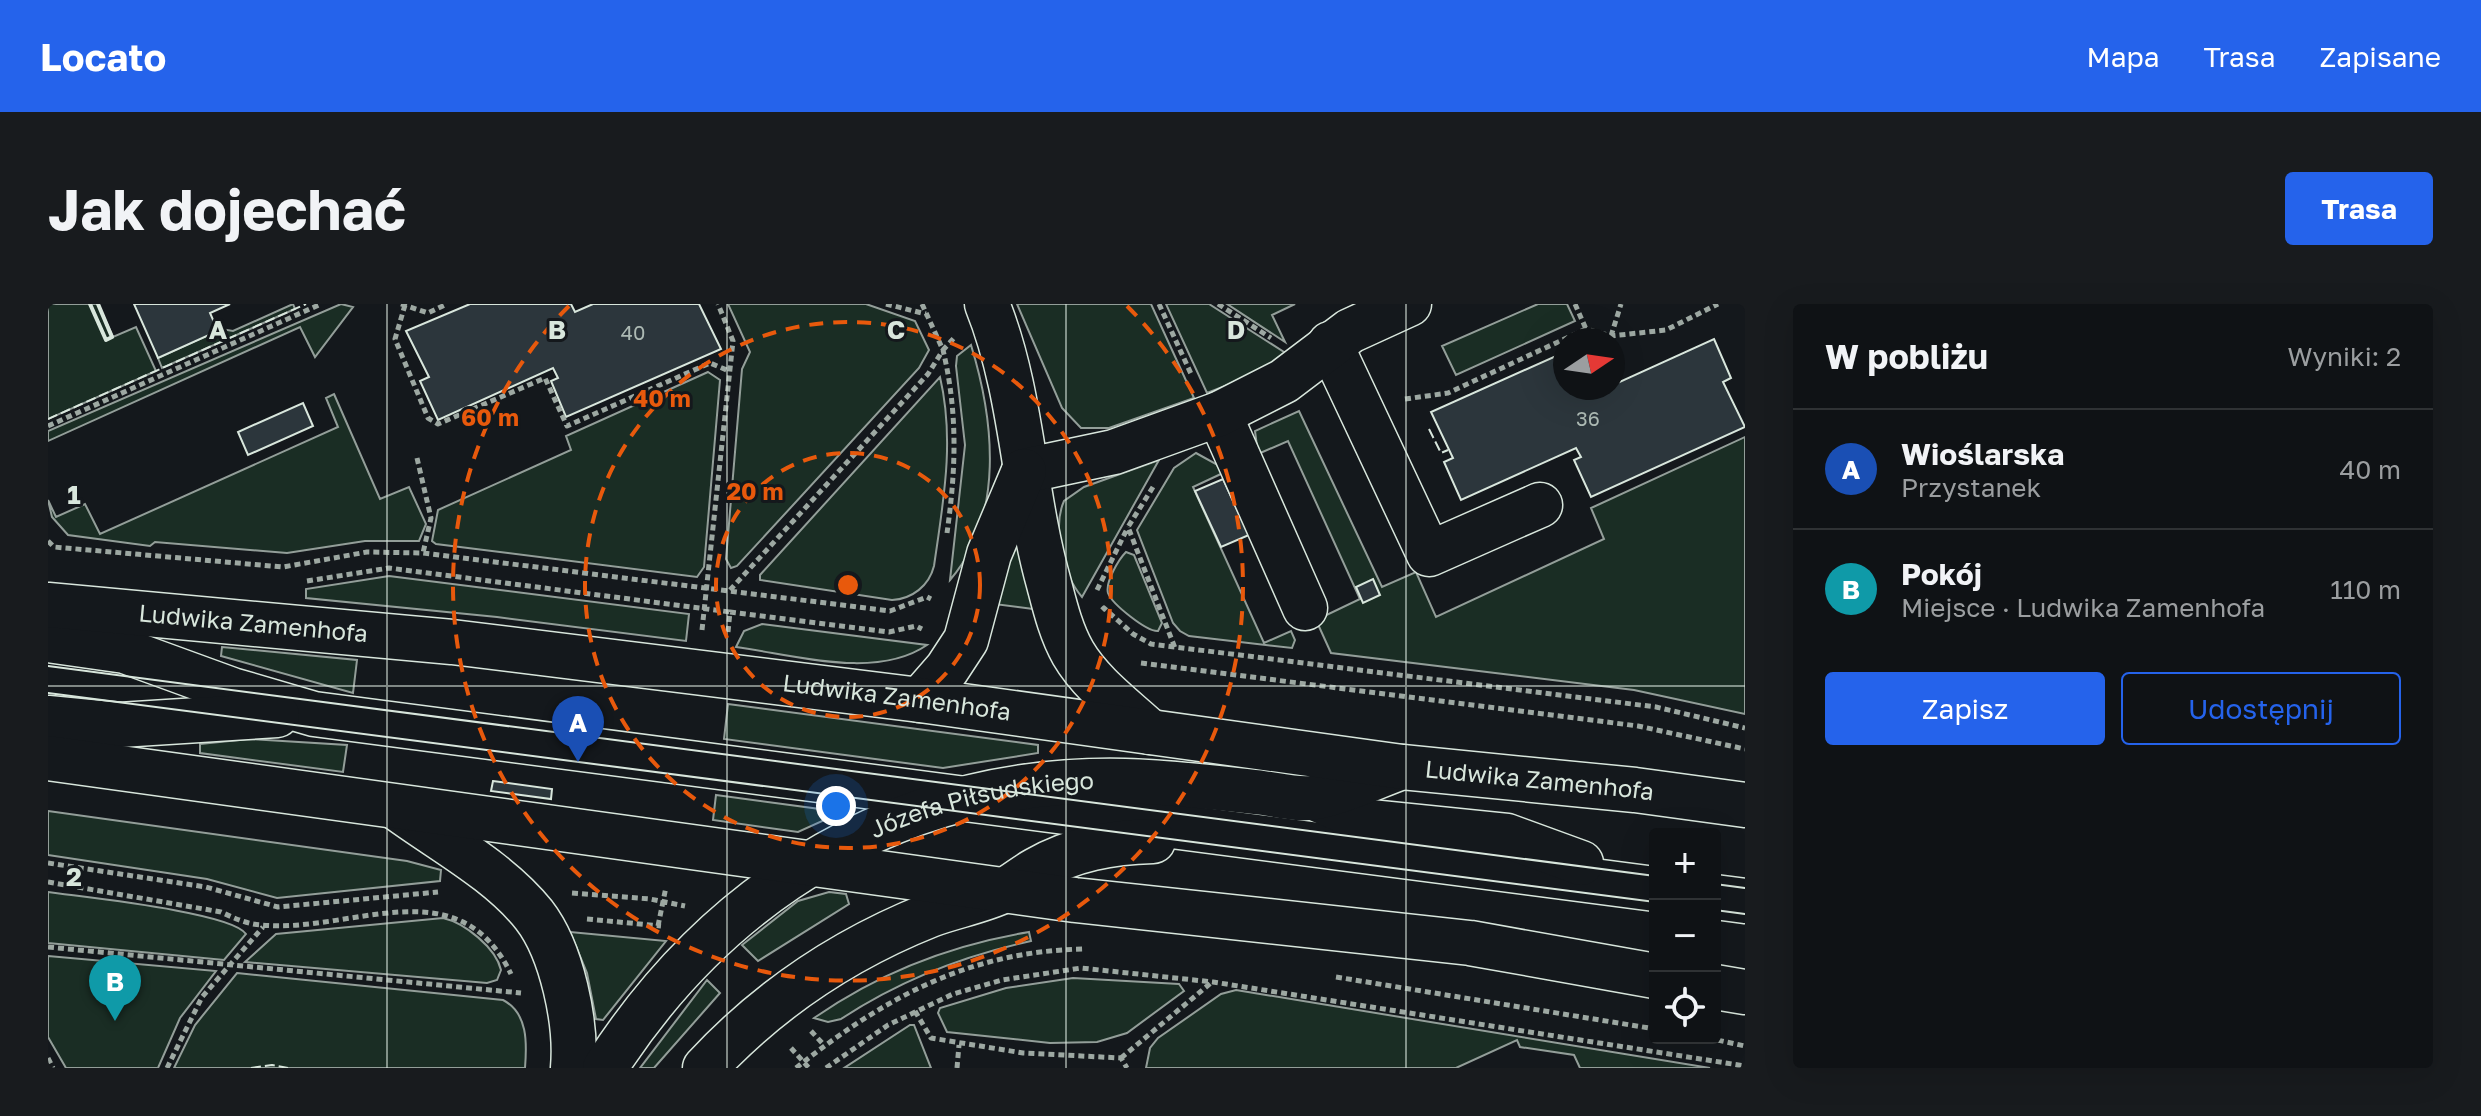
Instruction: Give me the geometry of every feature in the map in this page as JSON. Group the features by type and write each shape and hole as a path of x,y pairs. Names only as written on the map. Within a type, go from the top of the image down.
{"main road":[{"path":"987,304 1014,392 1024,471 1045,571 1061,628 1073,655 1093,679 1150,732"},
{"path":"1024,471 1114,452 1215,415 1284,381 1320,353 1409,304"},
{"path":"1320,353 1429,554 1540,505"},
{"path":"1215,415 1305,608"},
{"path":"920,700 947,669 966,640 989,554 1024,471"},
{"name":"Ludwika Zamenhofa","path":"48,605 452,642 920,700 1402,767 1635,790 1745,805"},
{"path":"48,640 125,651 232,690 314,714 1649,888"},
{"path":"48,718 109,725 314,714"},
{"path":"48,758 1004,890 1470,943 1649,975"},
{"name":"Józefa Piłsudskiego","path":"605,1068 661,989 698,949 742,909 808,863 914,814 1002,791 1083,781 1169,784 1314,798 1402,767"},
{"path":"1314,798 1370,822 1507,836 1649,887"},
{"path":"397,808 511,891 535,917 562,975 575,1050 573,1068"},
{"path":"705,1068 733,1037 791,988 848,952 931,915 1004,890 1036,870 1087,848 1242,835"},
{"path":"1721,898 1745,901"},
{"path":"1721,988 1745,992"}],"path":[{"path":"48,426 321,304"},
{"path":"447,304 428,313 403,305 395,339 428,418 438,424 545,378 567,426 710,363 729,371"},
{"path":"701,635 733,341 718,304"},
{"path":"886,304 926,314"},
{"path":"1159,304 1215,415"},
{"path":"1218,304 1320,353"},
{"path":"1575,304 1586,328"},
{"path":"1614,328 1621,304"},
{"path":"730,590 928,374 943,350 956,424 956,473 946,544"},
{"path":"417,458 431,518 423,553"},
{"path":"1128,527 1097,588 1102,611 1151,644 1656,707 1745,728"},
{"path":"48,541 54,547 283,567 367,552 423,553 890,611 930,599 935,585"},
{"path":"304,582 389,568 889,632 916,626 929,631"},
{"path":"727,638 730,612"},
{"path":"1138,662 1638,726 1745,749"},
{"path":"48,863 206,887 278,907 442,892"},
{"path":"658,926 668,878"},
{"path":"48,882 221,912 245,923 264,926 345,920 416,910 438,911 456,916 492,945 505,961 525,1006"},
{"path":"566,893 662,901 693,909"},
{"path":"167,1068 202,997 264,926"},
{"path":"48,947 521,993"},
{"path":"796,1068 875,1010 943,976 992,960 1098,949"},
{"path":"826,1068 861,1041 953,994 1002,980 1081,968 1213,982 1745,1066"},
{"path":"1333,976 1649,1028"},
{"path":"915,1011 931,1038 959,1045 1121,1058 1213,982"},
{"path":"783,1038 809,1068"},
{"path":"1721,1041 1745,1046"},
{"path":"957,1068 959,1045"},
{"path":"48,1058 53,1068"},
{"path":"1121,1058 1127,1068"}],"green space":[{"path":"48,304 98,304 113,337 136,327 156,371 48,419"},
{"path":"293,304 295,309 162,368 158,358 221,329 233,331"},
{"path":"341,304 353,307 315,357 300,327 48,441 48,431"},
{"path":"728,304 866,304 915,321 929,350 919,368 737,566 731,568 726,559 742,369 750,352"},
{"path":"1017,304 1151,304 1194,398 1109,428 1081,428 1062,408"},
{"path":"1166,304 1209,304 1284,352 1274,367 1207,393"},
{"path":"1227,304 1295,304 1272,315 1285,342"},
{"path":"1538,304 1567,304 1575,321 1553,328 1553,331 1456,375 1442,346"},
{"path":"971,345 985,404 990,467 980,527 968,555 950,580 965,445 956,366 957,356"},
{"path":"708,372 720,380 704,567 697,577 436,544 432,541 438,510 571,450 566,436"},
{"path":"940,377 947,425 946,472 934,566 924,585 906,597 892,600 760,580 760,575"},
{"path":"334,394 380,499 409,487 426,524 419,541 365,541 287,553 155,542 150,546 68,535 52,517 48,500 56,517 85,504 100,534 338,427 326,398"},
{"path":"1299,411 1382,587 1416,572 1436,617 1604,539 1591,508 1745,437 1745,714 1634,690 1331,653 1316,620 1360,599 1288,441 1258,454 1255,431"},
{"path":"1196,453 1216,464 1223,473 1193,487 1264,643 1291,631 1295,640 1292,648 1189,636 1173,623 1137,530 1174,468"},
{"path":"1159,460 1082,597 1069,577 1061,551 1059,524 1064,501 1084,487"},
{"path":"1015,516 1041,610 994,604"},
{"path":"1126,552 1134,555 1162,623 1158,631 1130,616 1108,593 1116,565"},
{"path":"389,576 689,614 686,641 497,617 306,598 306,589"},
{"path":"762,624 927,645 907,655 860,663 809,659 736,647 744,631"},
{"path":"222,647 357,660 353,693 221,656"},
{"path":"728,704 1038,745 1038,753 943,768 724,739"},
{"path":"249,739 347,745 343,772 200,753 200,744"},
{"path":"716,795 827,810 829,818 798,832 713,820"},
{"path":"48,811 407,861 441,870 440,881 277,898 207,879 48,855"},
{"path":"48,892 186,912 235,926 246,934 224,960 48,943"},
{"path":"829,892 846,894 849,904 758,961 742,945 798,901"},
{"path":"443,918 461,925 493,953 501,970 497,980 487,983 245,962 276,934"},
{"path":"570,932 666,941 603,1020 596,1019 587,973"},
{"path":"1029,932 1031,941 932,971 886,992 841,1019 828,1022 814,1018 864,987 917,963 971,944"},
{"path":"48,956 216,971 180,1018 158,1068 66,1068 48,1037"},
{"path":"237,973 503,1000 517,1013 524,1030 525,1068 174,1068 195,1025"},
{"path":"1073,978 1179,984 1184,991 1127,1033 1097,1042 1050,1043 947,1032 938,1013 940,1008 1006,988"},
{"path":"707,980 720,993 654,1068 640,1068"},
{"path":"1236,990 1710,1068 1580,1068 1574,1055 1520,1047 1517,1040 1456,1068 1146,1068 1150,1048 1158,1038 1221,994"},
{"path":"914,1025 931,1068 844,1068"}],"building":[{"path":"134,304 230,304 210,313 218,331 158,358"},
{"path":"470,304 571,304 575,312 593,304 699,304 721,349 566,417 551,381 558,378 553,368 438,420 420,381 429,377 406,331"},
{"path":"1714,339 1731,378 1723,382 1745,427 1591,497 1574,460 1581,457 1576,448 1461,500 1444,462 1453,458 1431,412 1553,357 1553,400 1625,400 1625,380"},
{"path":"303,403 313,426 248,455 238,432"},
{"path":"1223,479 1249,535 1221,547 1195,491"},
{"path":"1373,579 1380,595 1363,603 1356,587"},
{"path":"493,781 552,789 551,799 491,791"}],"tram line":[{"path":"48,666 1649,875"},
{"path":"48,693 1649,901"},
{"path":"1721,885 1745,888"},
{"path":"1721,911 1745,914"}],"fence":[{"path":"48,419 306,304"},
{"path":"1429,429 1441,453 1448,450"},
{"path":"251,1068 272,1065 288,1068"}],"wall":[{"path":"90,304 106,340 112,337 98,304"}],"place":[{"name":"Wioślarska","path":"578,762"},
{"name":"Pokój","path":"115,1021"}]}
